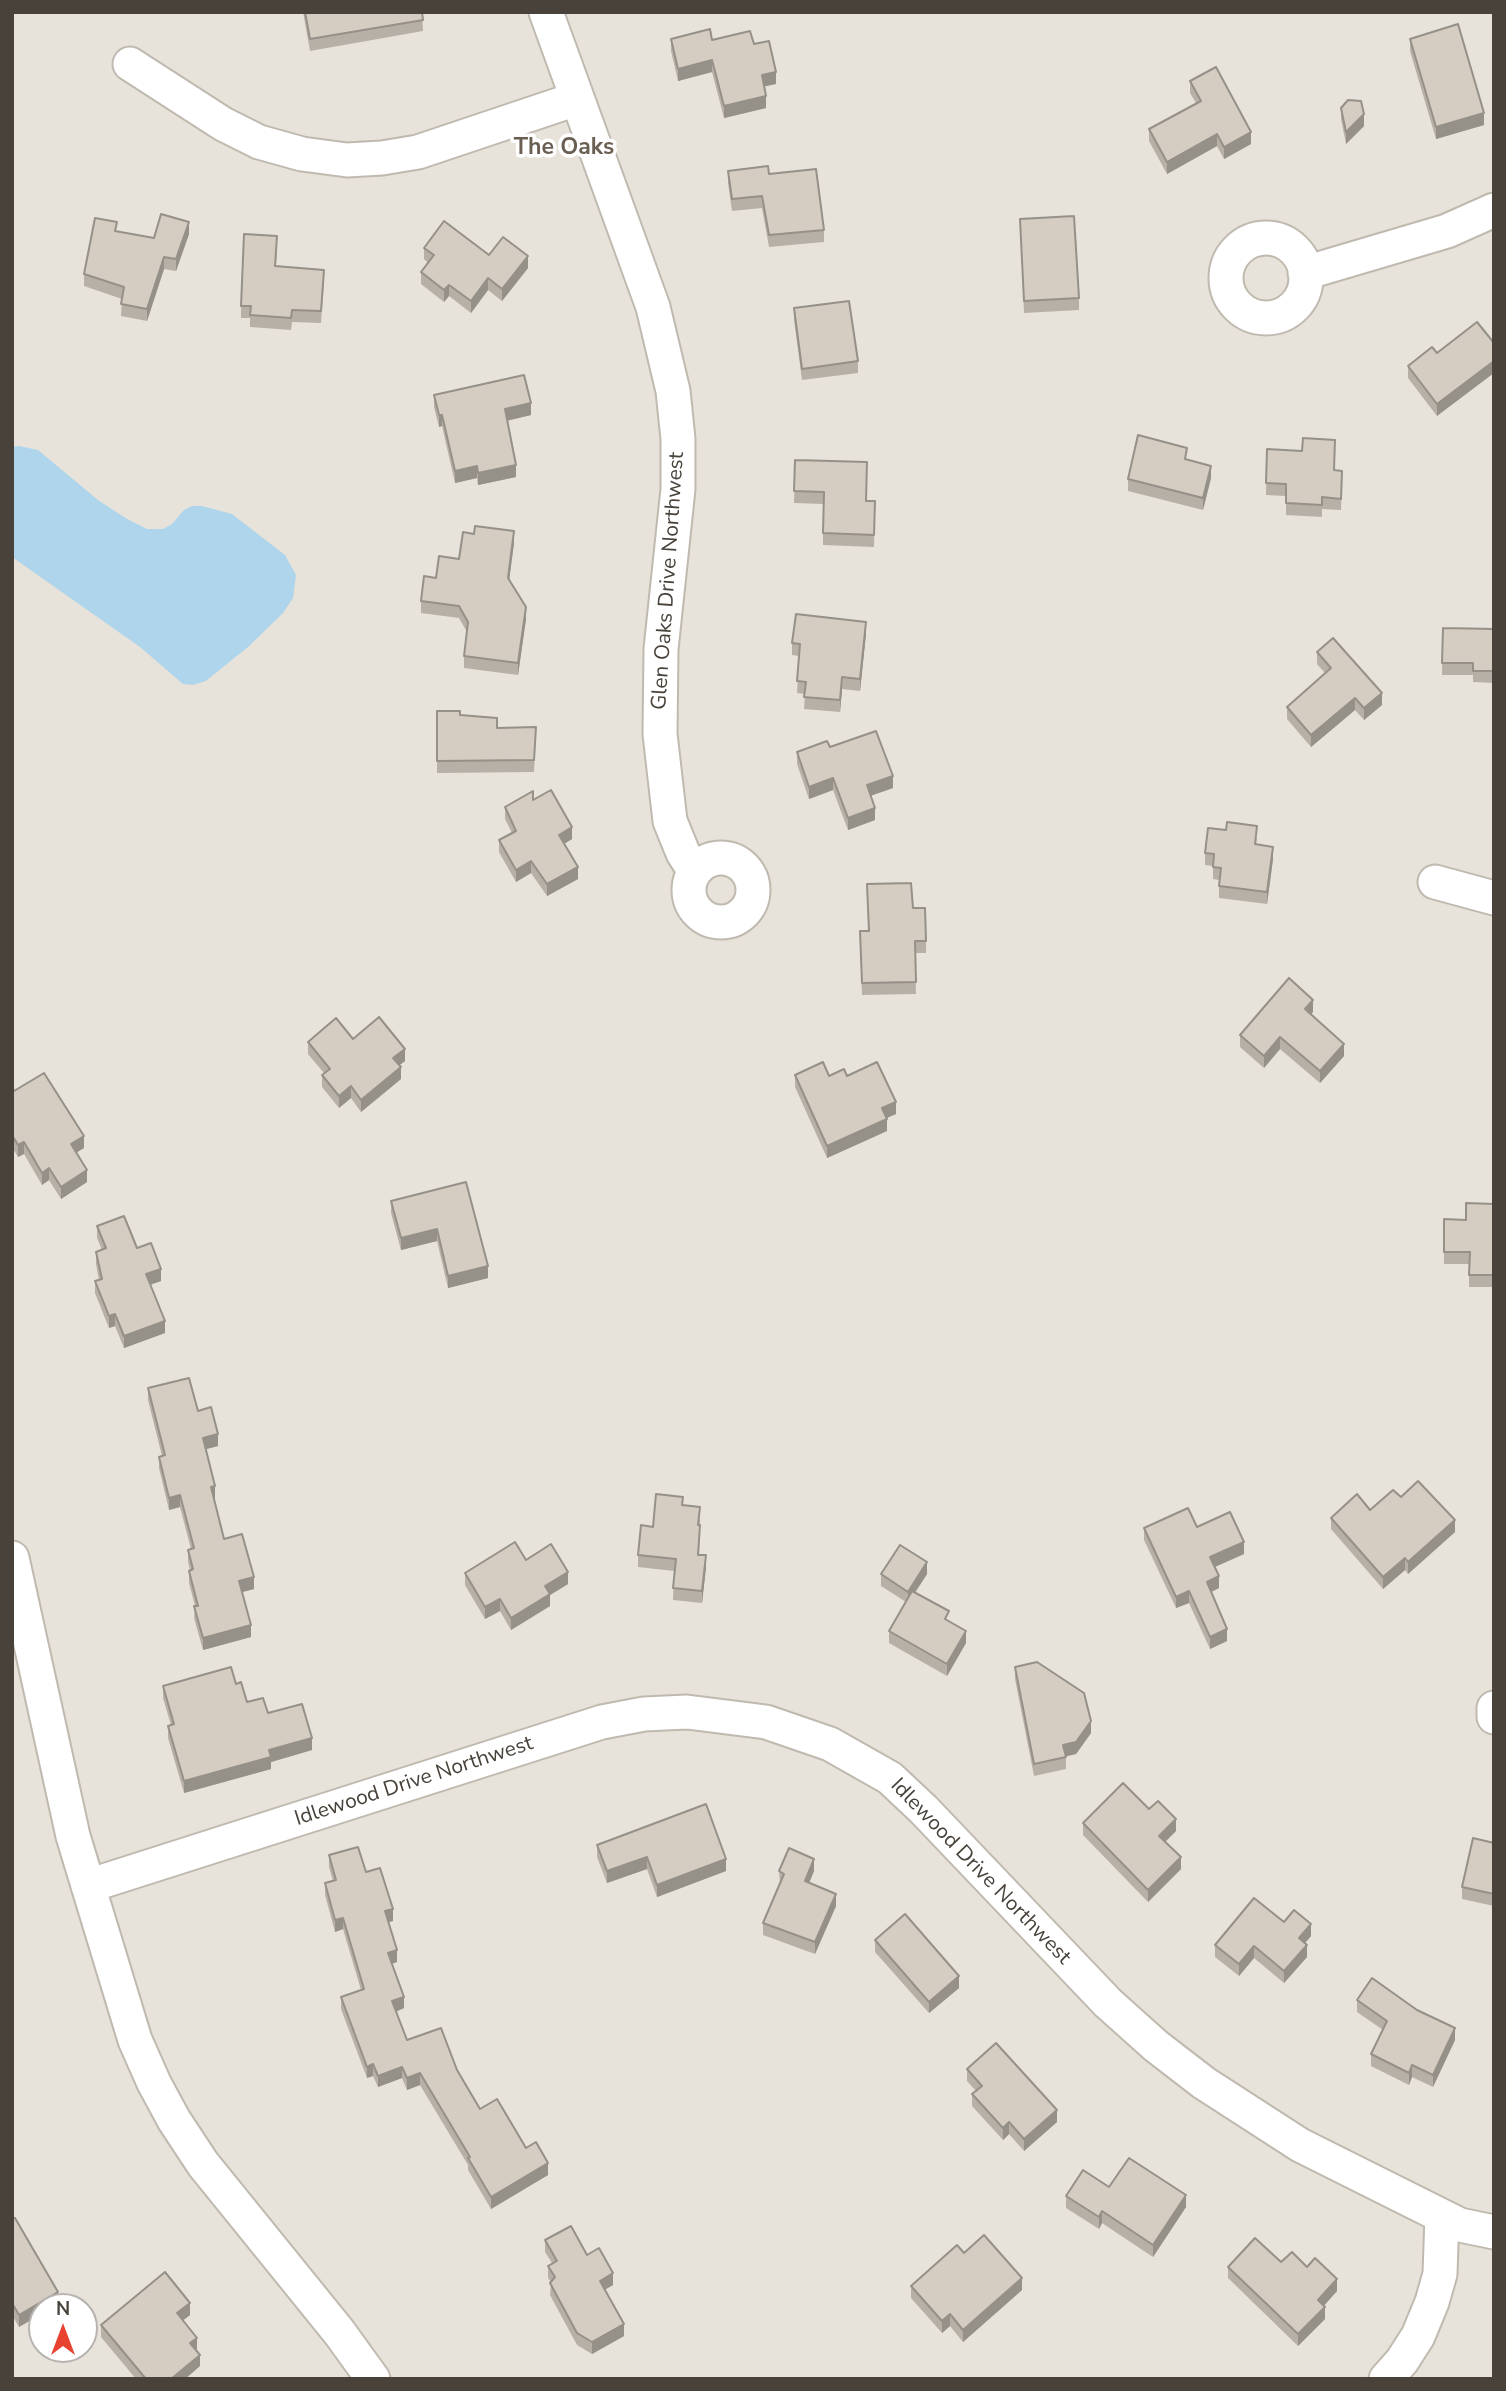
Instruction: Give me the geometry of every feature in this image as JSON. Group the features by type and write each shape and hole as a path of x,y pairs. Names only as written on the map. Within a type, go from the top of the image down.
{"street":[{"name":"Glen Oaks Drive Northwest","path":"546,12 653,307 673,391 678,439 678,489 661,649 660,734 670,821 683,853 690,863 698,867"},
{"path":"130,64 223,124 259,142 302,154 347,160 418,152 576,99"},
{"path":"1305,272 1447,232 1494,210"},
{"path":"1435,882 1494,898"},
{"path":"12,1558 71,1823 135,2040 174,2120 228,2196 339,2332 373,2379"},
{"path":"1494,1708 1494,1717"},
{"name":"Idlewood Drive Northwest","path":"88,1886 602,1722 644,1714 687,1712 766,1722 830,1744 890,1778 924,1810 1108,2003 1156,2046 1204,2083 1300,2145 1460,2225 1494,2232"},
{"path":"1386,2379 1418,2336 1432,2302 1440,2274 1442,2216"}],"shaded area":[{"path":"12,12 1494,12 1494,2379 12,2379"}],"water":[{"path":"12,447 38,450 98,500 147,529 163,529 192,506 232,514 285,555 296,575 293,598 283,613 248,647 206,681 193,685 183,684 140,647 12,557"}],"building":[{"path":"305,12 422,12 423,20 310,39"},
{"path":"1458,24 1484,113 1436,127 1410,39"},
{"path":"710,29 712,40 750,31 754,44 769,41 776,72 762,75 766,96 724,106 712,60 678,69 671,39"},
{"path":"1216,67 1251,132 1224,147 1217,134 1167,162 1149,129 1201,101 1190,81"},
{"path":"1348,100 1361,101 1364,114 1346,132 1341,108"},
{"path":"768,166 769,174 816,169 824,230 769,235 762,196 732,199 728,171"},
{"path":"161,214 189,222 176,259 164,257 147,309 121,304 124,287 84,274 95,218 117,222 115,231 154,238"},
{"path":"1074,216 1079,298 1024,301 1020,219"},
{"path":"444,221 489,255 503,237 528,256 502,289 488,278 471,301 449,285 444,290 421,272 434,255 424,248"},
{"path":"244,234 277,236 275,266 324,270 321,311 292,310 291,318 250,315 251,306 241,306"},
{"path":"849,301 858,361 802,369 794,308"},
{"path":"1477,322 1494,343 1494,361 1437,404 1408,366 1432,347 1437,353"},
{"path":"524,375 531,403 505,409 516,465 478,473 477,466 455,471 442,415 439,415 434,395"},
{"path":"1138,435 1187,448 1185,459 1211,466 1203,498 1128,479"},
{"path":"1303,438 1335,440 1334,470 1342,471 1341,499 1322,497 1322,505 1286,503 1286,484 1266,483 1267,449 1302,451"},
{"path":"795,460 867,462 866,501 875,501 874,535 823,533 824,492 794,491"},
{"path":"475,526 514,531 508,578 526,607 518,663 464,656 468,622 459,606 421,601 424,576 436,578 439,556 459,559 463,532 474,534"},
{"path":"796,614 866,622 860,679 842,677 840,700 804,697 806,682 797,681 800,644 792,643"},
{"path":"1443,628 1494,629 1494,671 1473,671 1473,663 1442,663"},
{"path":"1333,638 1382,693 1364,708 1355,698 1311,735 1287,707 1331,668 1317,652"},
{"path":"437,711 460,711 460,715 497,718 497,728 536,727 534,760 437,761"},
{"path":"876,731 893,776 867,785 875,808 848,818 833,778 809,787 797,752 827,741 830,747"},
{"path":"551,790 572,827 559,835 578,867 547,884 531,861 516,870 499,840 516,831 505,807 533,791 533,800"},
{"path":"1227,822 1257,826 1255,844 1273,847 1267,892 1219,886 1221,868 1213,867 1214,854 1205,853 1208,828 1226,830"},
{"path":"911,883 913,908 925,908 926,941 915,941 916,982 862,983 860,931 869,931 867,884"},
{"path":"1289,978 1313,1000 1305,1009 1344,1044 1320,1071 1280,1037 1264,1056 1240,1035"},
{"path":"379,1017 405,1049 393,1058 401,1067 361,1100 351,1086 339,1096 322,1075 330,1069 308,1042 336,1018 353,1039"},
{"path":"823,1062 829,1076 844,1069 847,1076 877,1062 896,1102 882,1108 887,1119 827,1146 795,1075"},
{"path":"44,1073 84,1136 71,1144 87,1170 61,1187 49,1168 42,1173 24,1142 18,1145 12,1135 12,1087 14,1091"},
{"path":"466,1182 488,1266 448,1276 437,1229 401,1238 391,1201"},
{"path":"1466,1203 1494,1204 1494,1275 1469,1275 1470,1252 1444,1252 1444,1219 1466,1220"},
{"path":"124,1216 137,1248 151,1243 161,1269 146,1274 165,1321 124,1336 115,1314 109,1316 95,1281 102,1279 96,1252 106,1248 97,1226"},
{"path":"189,1378 198,1411 211,1407 218,1434 203,1438 215,1486 211,1487 224,1539 242,1534 254,1577 239,1581 251,1625 203,1638 194,1606 198,1606 189,1571 193,1569 188,1550 194,1548 180,1495 169,1498 159,1457 165,1455 148,1388"},
{"path":"1418,1481 1455,1520 1408,1562 1405,1558 1383,1577 1331,1518 1357,1494 1370,1510 1393,1490 1401,1497"},
{"path":"656,1494 683,1497 682,1505 700,1507 698,1555 706,1555 702,1591 673,1588 676,1559 638,1555 641,1525 653,1527"},
{"path":"1188,1508 1197,1527 1230,1512 1244,1542 1210,1557 1219,1576 1207,1582 1227,1629 1210,1637 1189,1591 1176,1597 1144,1528"},
{"path":"515,1542 526,1560 551,1544 568,1572 545,1586 550,1594 511,1618 500,1599 485,1607 465,1573"},
{"path":"900,1545 927,1562 908,1592 881,1574"},
{"path":"912,1591 949,1611 945,1619 966,1631 947,1664 889,1631"},
{"path":"1037,1662 1084,1693 1091,1721 1076,1742 1063,1745 1066,1757 1034,1764 1015,1667"},
{"path":"231,1667 236,1684 241,1682 247,1702 263,1698 268,1713 302,1704 312,1738 269,1750 271,1757 184,1781 168,1726 174,1724 163,1686"},
{"path":"1123,1783 1149,1809 1158,1801 1176,1819 1159,1836 1181,1857 1148,1890 1083,1823"},
{"path":"706,1804 726,1859 657,1885 647,1857 607,1871 597,1845"},
{"path":"1473,1838 1494,1843 1494,1894 1462,1887"},
{"path":"358,1847 366,1872 380,1868 393,1909 385,1911 397,1950 388,1953 404,1997 392,2001 407,2040 441,2028 457,2070 480,2109 497,2099 526,2148 536,2142 548,2163 491,2197 420,2073 407,2078 402,2067 378,2076 373,2064 367,2067 341,1997 364,1989 343,1918 335,1920 325,1883 336,1880 329,1855"},
{"path":"789,1848 814,1859 805,1881 836,1894 815,1942 763,1923 784,1874 779,1871"},
{"path":"1254,1898 1284,1922 1294,1910 1311,1924 1299,1938 1307,1945 1284,1971 1254,1946 1239,1964 1215,1945"},
{"path":"905,1914 959,1976 929,2002 875,1940"},
{"path":"1372,1978 1417,2010 1455,2028 1433,2075 1412,2065 1409,2073 1371,2054 1387,2021 1357,2000"},
{"path":"996,2043 1057,2110 1024,2139 1009,2122 1003,2128 972,2094 982,2086 967,2069"},
{"path":"1129,2158 1186,2195 1153,2245 1102,2211 1099,2217 1066,2196 1083,2170 1109,2187"},
{"path":"15,2218 58,2292 28,2293 28,2310 19,2315 12,2303 12,2219"},
{"path":"571,2226 587,2255 599,2248 613,2273 600,2281 624,2324 592,2342 577,2333 550,2283 555,2277 548,2266 557,2261 545,2240"},
{"path":"984,2235 1022,2278 963,2330 950,2314 942,2321 911,2286 957,2245 964,2253"},
{"path":"1255,2238 1281,2262 1292,2252 1307,2267 1315,2258 1337,2279 1318,2300 1325,2307 1298,2334 1228,2267"},
{"path":"165,2272 190,2303 177,2313 197,2338 190,2343 200,2355 171,2379 146,2379 101,2325"}],"district":[{"name":"The Oaks","path":"564,148"}]}
